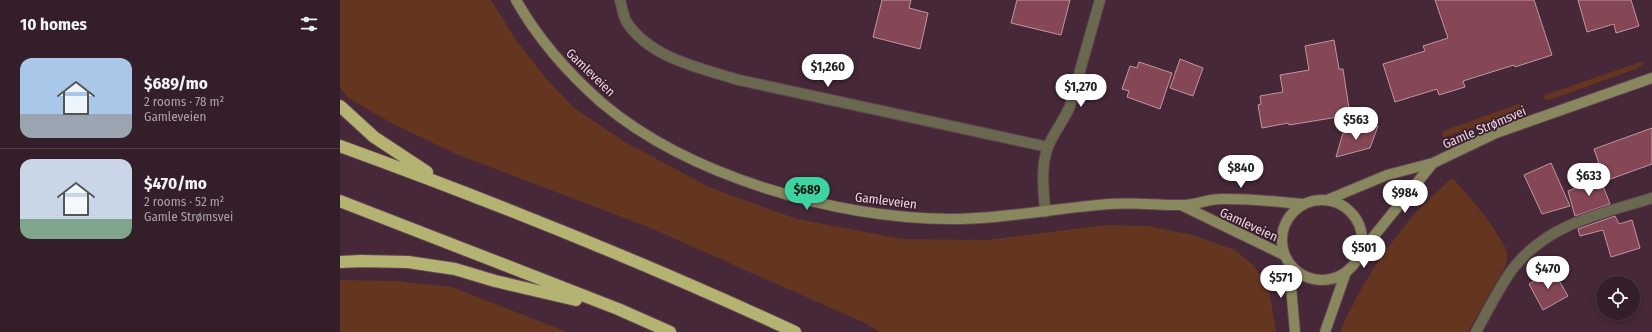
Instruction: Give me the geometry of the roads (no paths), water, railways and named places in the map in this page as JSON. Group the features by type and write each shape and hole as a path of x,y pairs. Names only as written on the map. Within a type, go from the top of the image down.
{"highway":[{"path":"340,106 374,137 445,184"},
{"path":"340,146 445,184 662,272 795,332"},
{"path":"340,201 618,309 670,332"},
{"path":"340,262 408,262 455,269 495,281 618,309"}],"main road":[{"name":"Gamleveien","path":"516,0 538,34 552,52 602,103 650,136 716,170 784,194 825,204 904,216 950,219 993,217 1086,206 1134,203 1180,206 1220,199 1304,204"},
{"name":"Gamle Strømsvei","path":"1326,200 1387,175 1433,163 1496,133 1652,78"},
{"path":"1360,252 1433,163"},
{"path":"1286,259 1298,273 1310,279 1322,281 1335,278 1346,272 1357,260 1360,252 1362,240 1361,229 1356,218 1338,203 1326,200 1311,201 1304,204 1294,211 1286,220 1282,231 1281,243 1286,259 1295,332"},
{"name":"Gamleveien","path":"1180,206 1286,259"},
{"path":"1325,332 1346,272"}],"street":[{"path":"620,0 626,20 634,32 646,42 662,53 703,69 739,80 1048,147"},
{"path":"1045,212 1043,174 1048,147 1066,117 1070,106 1100,0"},
{"path":"1476,332 1504,282 1531,248 1549,235 1569,224 1652,198"}]}
